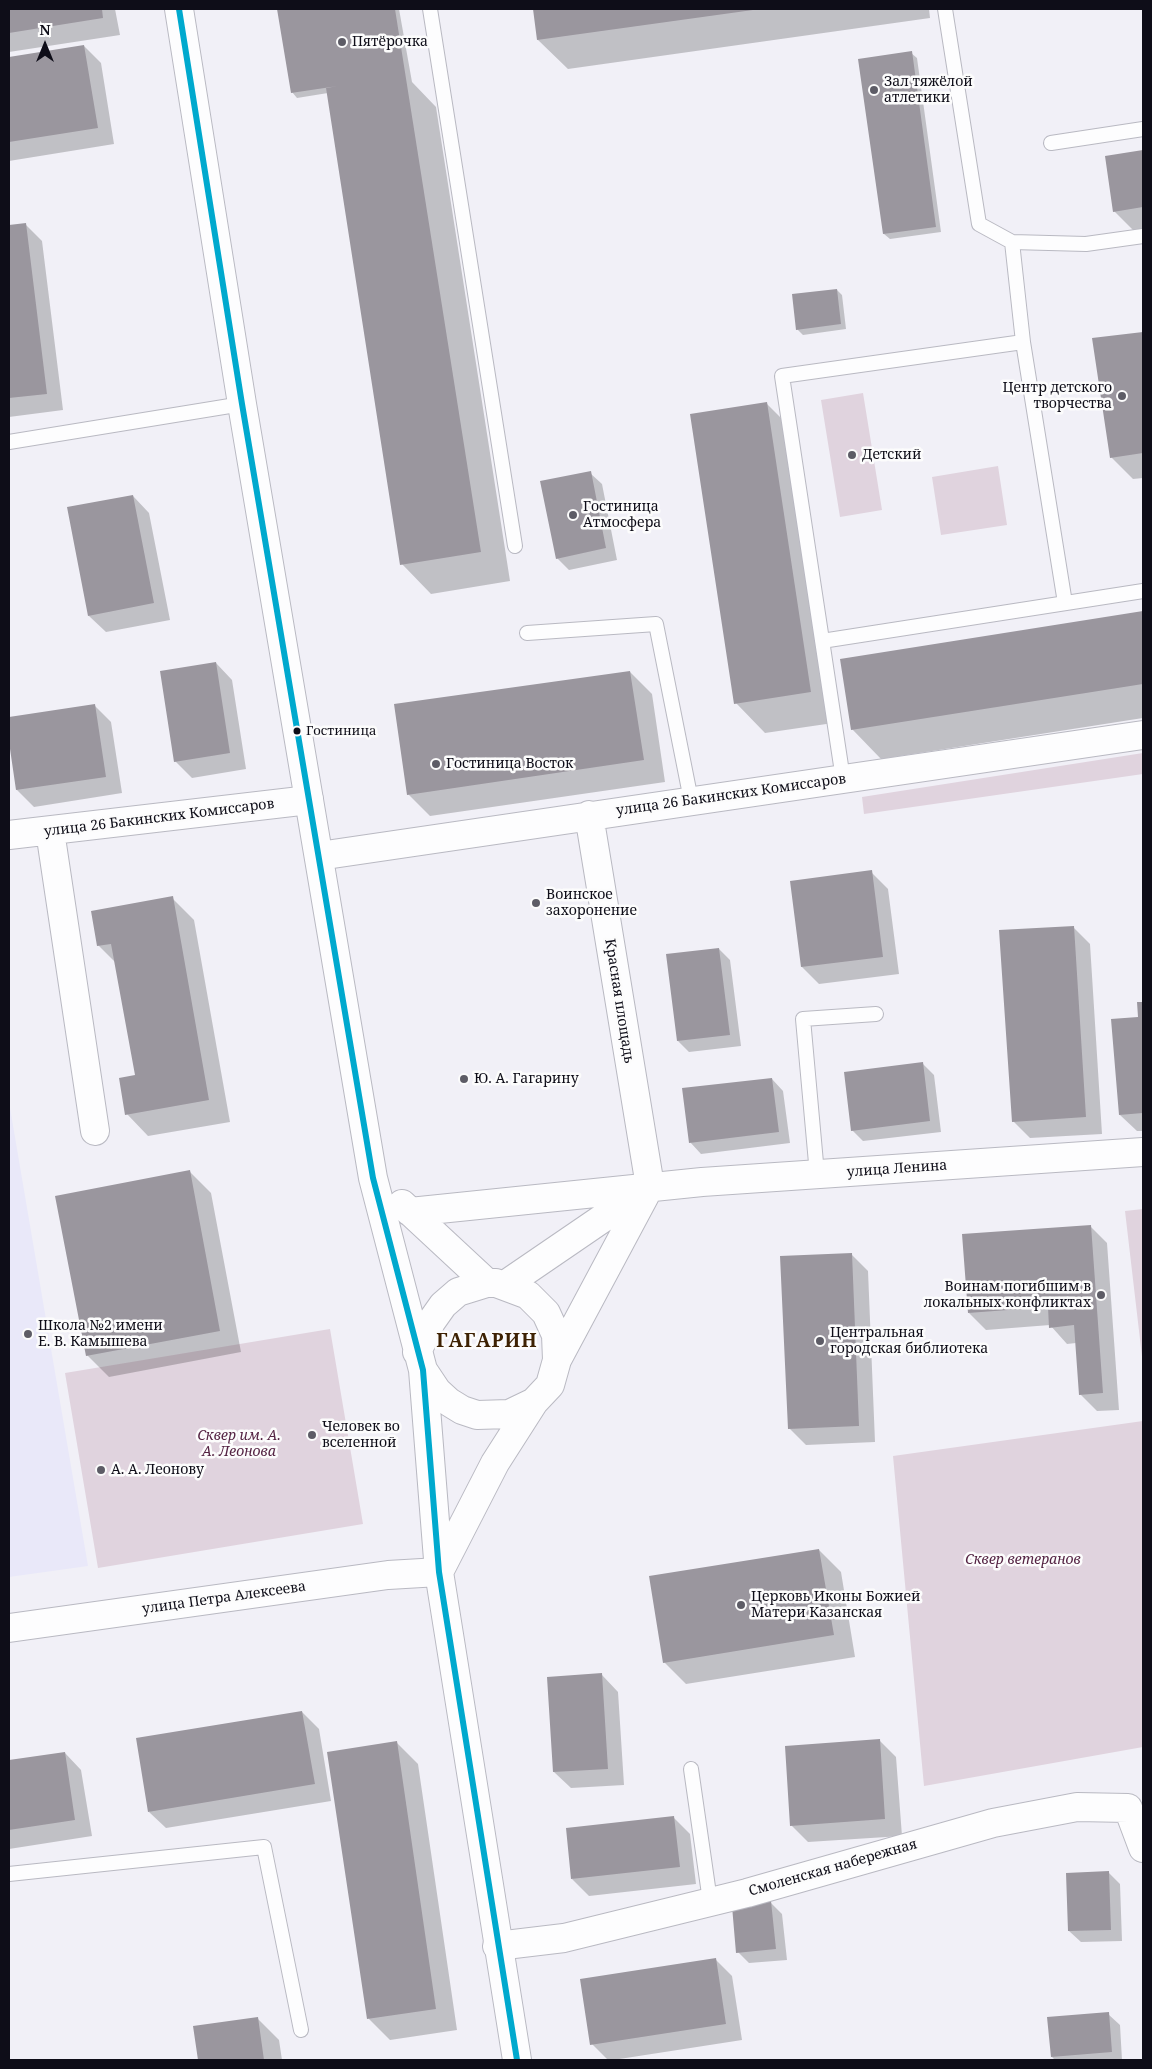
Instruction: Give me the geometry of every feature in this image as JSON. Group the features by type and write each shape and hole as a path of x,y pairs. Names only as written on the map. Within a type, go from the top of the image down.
{"main road":[{"path":"179,9 242,404 373,1178 420,1361 439,1572 497,1946 517,2060"},
{"name":"улица 26 Бакинских Комиссаров","path":"319,856 1143,735"},
{"name":"улица 26 Бакинских Комиссаров","path":"9,835 309,800"},
{"name":"Красная площадь","path":"589,815 650,1186"},
{"path":"50,831 95,1131"},
{"name":"улица Ленина","path":"410,1212 650,1186 1143,1152"},
{"path":"373,1178 410,1212 496,1284 528,1295 546,1313 556,1335 557,1360"},
{"path":"534,1402 509,1414 493,1416 470,1413 448,1402 437,1392 420,1361 424,1333 443,1306 458,1292 496,1284 650,1186"},
{"path":"439,1572 495,1462 534,1402 550,1385 557,1360 650,1186"},
{"name":"улица Петра Алексеева","path":"9,1628 388,1575 439,1572"},
{"name":"Смоленская набережная","path":"497,1946 564,1938 756,1891 993,1823 1077,1807 1128,1808 1143,1848"}],"lane":[{"path":"430,9 515,546"},
{"path":"945,9 979,224 1012,242 1086,244 1143,236"},
{"path":"1051,143 1143,129"},
{"path":"1012,242 1023,342 1065,603"},
{"path":"843,779 782,376 1023,342"},
{"path":"9,442 242,404"},
{"path":"822,641 1143,591"},
{"path":"528,633 656,624 691,800"},
{"path":"817,1174 803,1019 876,1014"},
{"path":"691,1769 710,1902"},
{"path":"9,1874 264,1846 301,2030"}],"shaded area":[{"name":"Школа №2 имени Е. В. Камышева","path":"9,1102 88,1566 9,1577"}],"green space":[{"name":"Детский","path":"863,393 882,510 840,517 821,400"},
{"path":"998,466 1007,525 941,535 932,477"},
{"path":"1143,753 1143,774 864,814 862,797"},
{"path":"1143,1209 1143,1365 1125,1211"},
{"name":"Сквер им. А. А. Леонова","path":"330,1329 363,1524 98,1568 65,1373"},
{"name":"Сквер ветеранов","path":"1143,1421 1143,1747 924,1786 893,1456"}],"building":[{"path":"9,9 102,9 103,18 9,33"},
{"path":"277,9 395,9 481,552 400,565 326,88 338,86 291,93"},
{"path":"533,9 753,9 753,10 537,40"},
{"path":"84,45 98,128 9,142 9,57"},
{"path":"912,51 936,227 883,234 858,59"},
{"path":"1143,150 1143,207 1113,212 1105,156"},
{"path":"26,223 47,394 9,398 9,225"},
{"path":"837,289 841,324 796,330 792,294"},
{"name":"Центр детского творчества","path":"1143,332 1143,453 1110,458 1092,338"},
{"path":"767,402 811,692 734,704 690,414"},
{"name":"Гостиница Атмосфера","path":"591,471 606,548 556,559 540,481"},
{"path":"133,495 154,603 88,616 67,507"},
{"path":"1143,611 1143,684 851,730 840,659"},
{"path":"216,662 230,753 174,762 160,671"},
{"path":"630,671 644,760 407,795 394,704"},
{"path":"95,704 106,777 16,790 9,742 9,717"},
{"path":"872,870 883,957 801,967 790,881"},
{"path":"173,896 209,1100 125,1115 119,1078 135,1075 111,944 97,946 91,911"},
{"path":"1074,926 1086,1117 1012,1122 999,930"},
{"path":"719,948 730,1035 677,1041 666,954"},
{"path":"1137,1002 1143,1002 1143,1113 1119,1115 1111,1019 1138,1017"},
{"path":"923,1062 930,1121 851,1131 844,1072"},
{"path":"772,1078 779,1132 689,1143 682,1088"},
{"path":"190,1170 220,1331 86,1356 55,1196"},
{"path":"1091,1225 1103,1393 1079,1395 1074,1325 1049,1328 1048,1307 968,1313 962,1234"},
{"name":"Центральная городская библиотека","path":"852,1253 859,1426 788,1429 780,1256"},
{"name":"Церковь Иконы Божией Матери Казанская","path":"819,1549 834,1635 663,1663 649,1576"},
{"path":"602,1673 608,1769 553,1772 547,1677"},
{"path":"302,1711 315,1784 148,1812 136,1738"},
{"path":"880,1739 885,1819 790,1826 785,1746"},
{"path":"397,1741 436,2009 367,2019 327,1752"},
{"path":"65,1752 75,1820 9,1830 9,1760"},
{"path":"674,1816 680,1867 571,1879 566,1828"},
{"path":"1109,1871 1111,1930 1068,1931 1066,1873"},
{"path":"771,1901 776,1949 736,1953 732,1906"},
{"path":"716,1958 726,2024 590,2045 580,1979"},
{"path":"1109,2012 1112,2052 1051,2057 1047,2017"},
{"path":"258,2017 264,2060 198,2060 193,2026"}],"transit line":[{"path":"179,9 242,404 373,1178 423,1370 439,1572 517,2060"}],"place":[{"name":"Пятёрочка","path":"342,42"},
{"name":"Зал тяжёлой атлетики","path":"874,90"},
{"name":"Центр детского творчества","path":"1122,396"},
{"name":"Детский","path":"852,455"},
{"name":"Гостиница Атмосфера","path":"573,515"},
{"name":"Гостиница","path":"297,731"},
{"name":"Гостиница Восток","path":"436,764"},
{"name":"Воинское захоронение","path":"536,903"},
{"name":"Ю. А. Гагарину","path":"464,1079"},
{"name":"Воинам погибшим в локальных конфликтах","path":"1101,1295"},
{"name":"Школа №2 имени Е. В. Камышева","path":"28,1334"},
{"name":"Центральная городская библиотека","path":"820,1341"},
{"name":"Человек во вселенной","path":"312,1435"},
{"name":"А. А. Леонову","path":"101,1470"},
{"name":"Церковь Иконы Божией Матери Казанская","path":"741,1605"}],"district":[{"name":"ГАГАРИН","path":"487,1342"}]}
